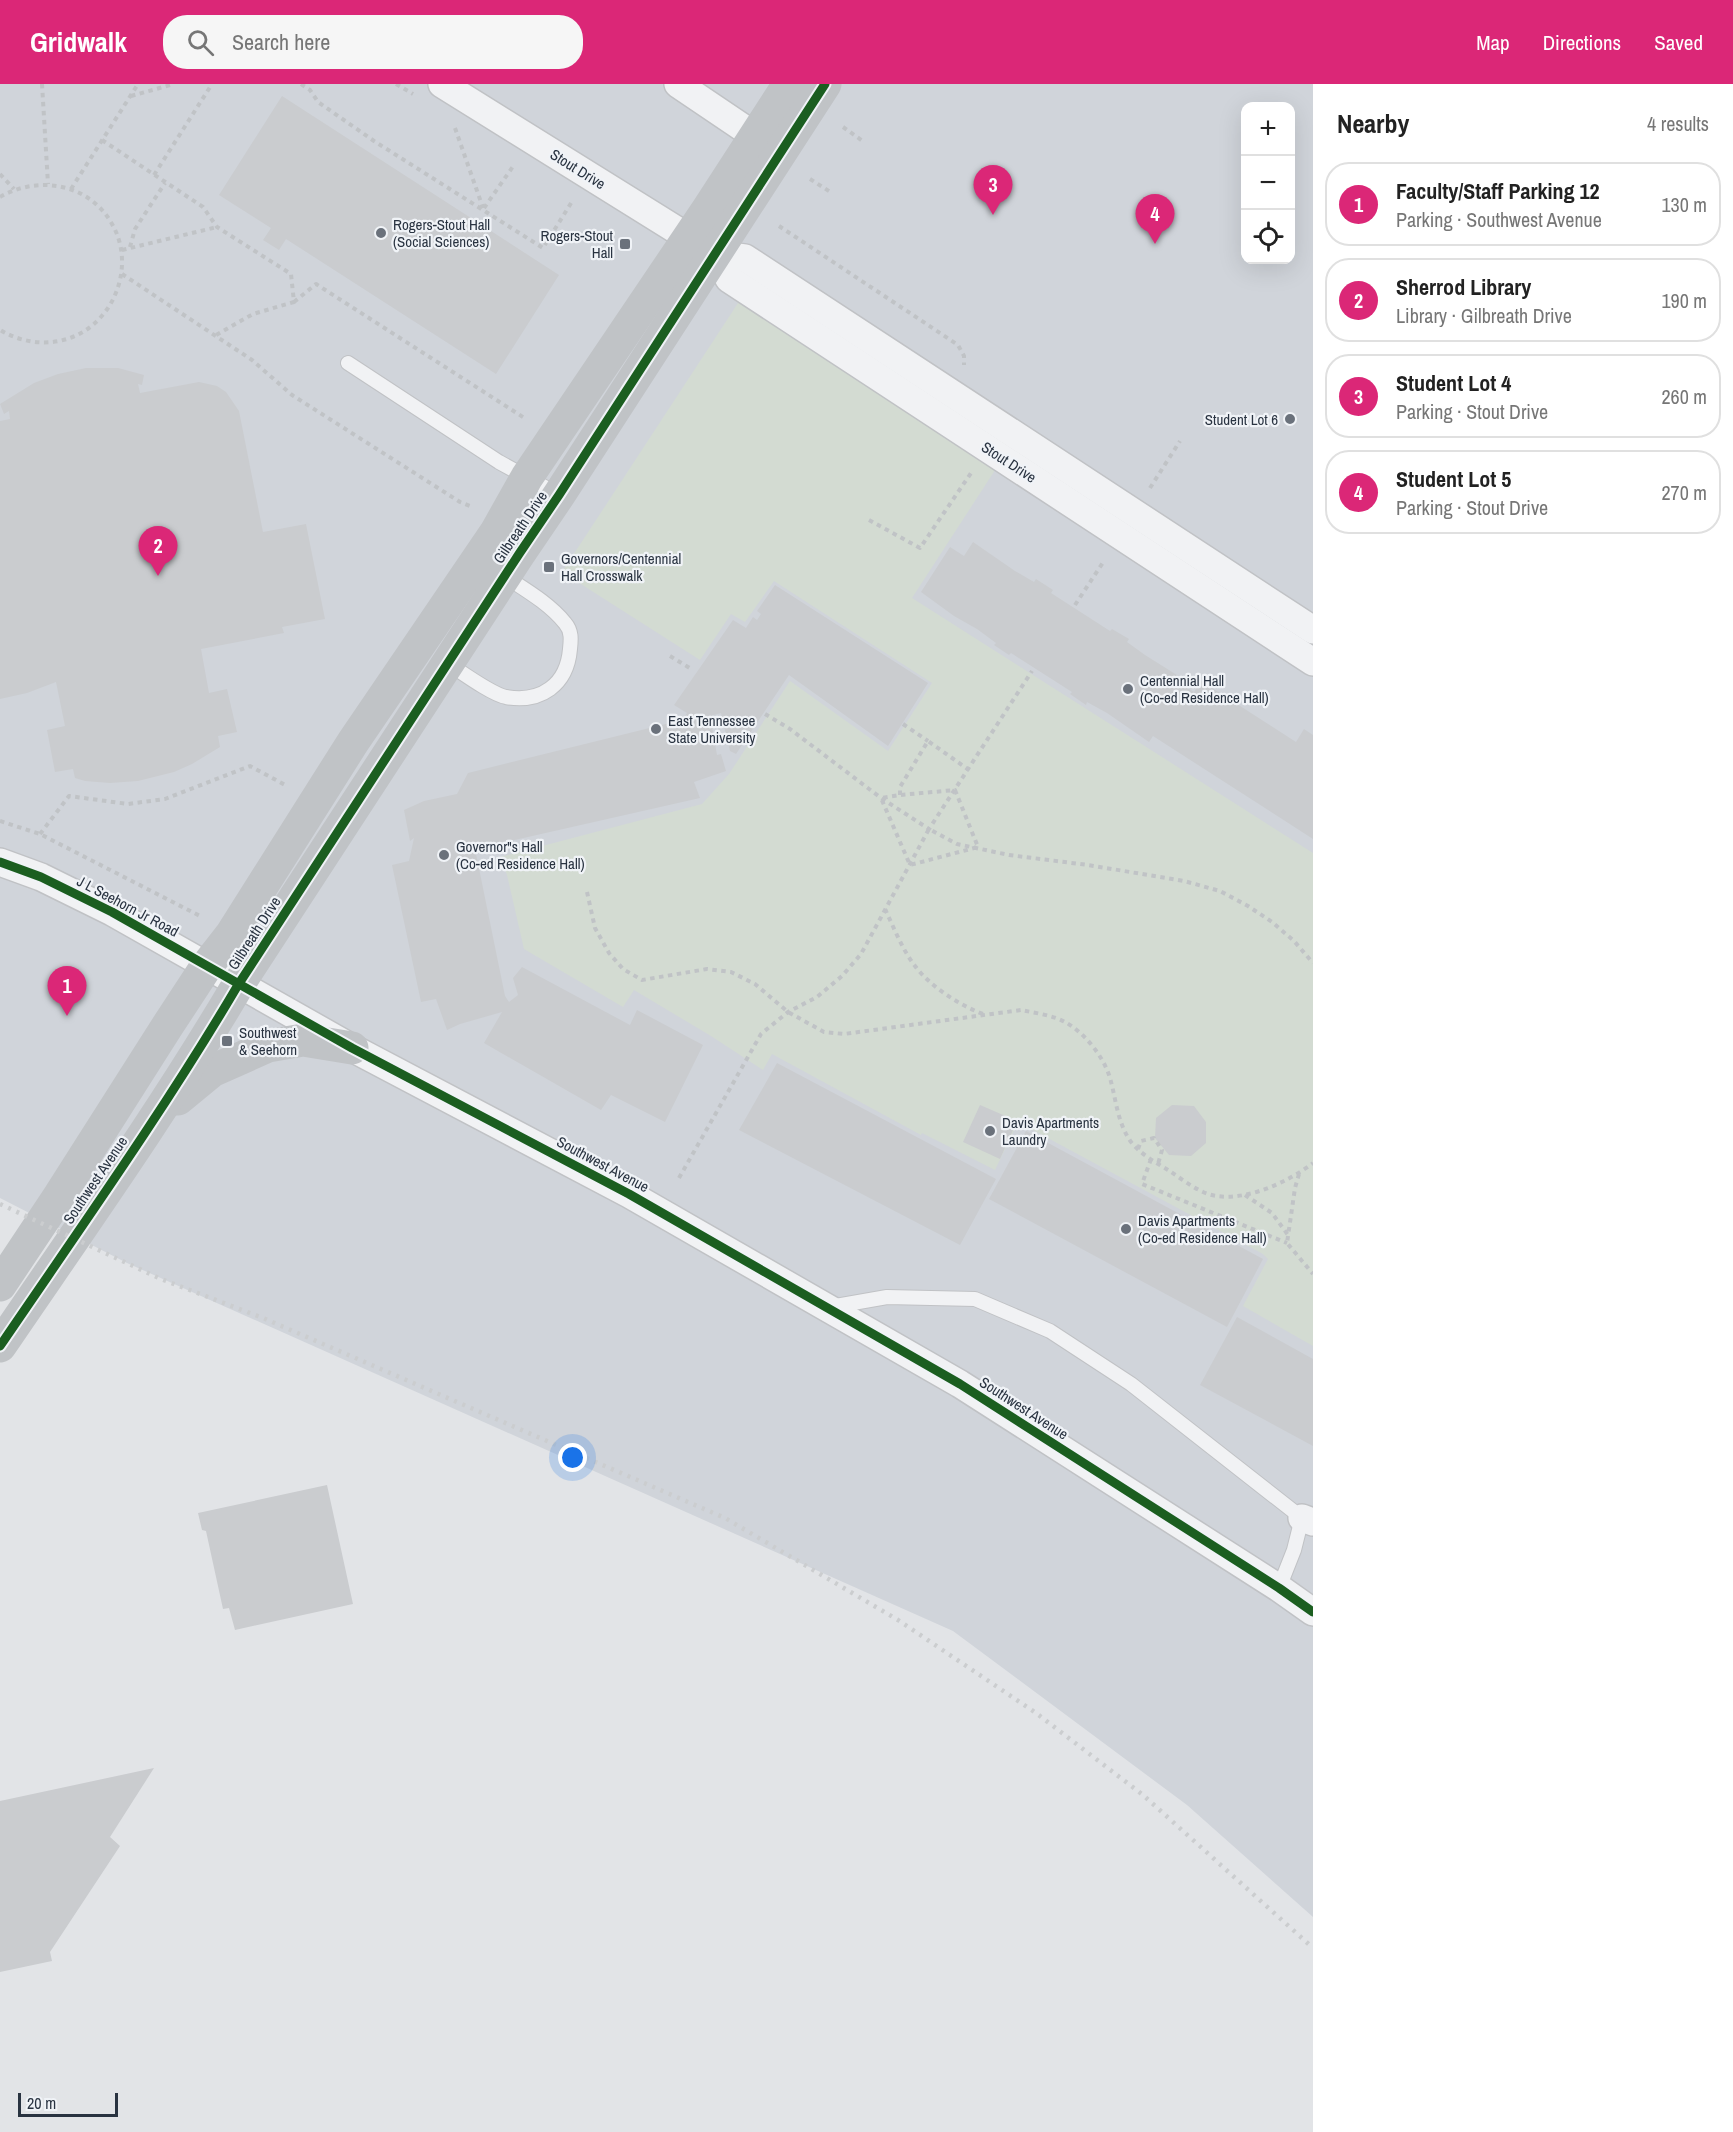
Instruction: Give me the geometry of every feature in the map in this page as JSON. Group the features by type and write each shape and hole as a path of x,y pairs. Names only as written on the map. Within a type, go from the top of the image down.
{"street":[{"name":"Stout Drive","path":"442,84 702,245 729,279 1309,628"},
{"path":"678,84 755,136"},
{"name":"Gilbreath Drive","path":"238,985 434,654 491,568 559,495 702,245 755,136 789,84"},
{"name":"Gilbreath Drive","path":"491,568 496,531 526,477 825,84"},
{"name":"Stout Drive","path":"990,434 1313,662"},
{"name":"Gilbreath Drive","path":"206,967 231,936 353,742 434,654"},
{"name":"J L Seehorn Jr Road","path":"0,862 40,877 112,912 238,985"},
{"name":"Southwest Avenue","path":"0,1285 206,967"},
{"name":"Southwest Avenue","path":"0,1346 156,1117 238,985 628,1194 960,1384 1313,1612"},
{"path":"156,1117 213,1071 268,1046 303,1040 352,1048"}],"lane":[{"path":"348,363 500,462 559,495"},
{"path":"434,654 505,697 538,697 558,683 569,663 572,636 566,624 546,604 491,568"},
{"path":"1290,647 1309,628"},
{"path":"827,1308 887,1297 975,1299 1050,1331 1131,1384 1308,1520 1279,1588"}],"path":[{"path":"42,84 48,184"},
{"path":"71,189 138,84"},
{"path":"130,96 174,84"},
{"path":"154,175 212,84"},
{"path":"301,84 310,90 318,102 374,141 543,248 573,200 564,194"},
{"path":"396,84 417,98"},
{"path":"462,129 453,124 483,209"},
{"path":"843,127 864,142"},
{"path":"102,140 202,207 217,227 291,274 294,302"},
{"path":"483,209 515,163 506,157"},
{"path":"0,174 14,189"},
{"path":"810,179 832,193"},
{"path":"130,248 135,229 165,183"},
{"path":"0,197 14,189 31,185 48,184 71,189 94,202 112,224 122,250 122,274 115,298 101,319 81,334 58,342 34,343 10,336 0,330"},
{"path":"779,226 958,345 964,356 963,368"},
{"path":"122,250 217,227"},
{"path":"122,274 252,360 292,395 460,502 470,506"},
{"path":"216,335 253,314 294,302 316,284 526,420 533,410"},
{"path":"1145,495 1180,441"},
{"path":"869,520 920,548 971,472"},
{"path":"1075,605 1105,559"},
{"path":"670,656 693,670"},
{"path":"679,1178 761,1034 788,1012 817,997 842,976 861,954 929,829 1032,671"},
{"path":"765,714 790,729 881,798 957,844 1009,855 1184,881 1220,891 1272,922 1294,940 1313,963"},
{"path":"903,724 969,770"},
{"path":"900,795 900,787 928,741"},
{"path":"40,834 69,796 128,804 165,799 250,765 287,786"},
{"path":"881,798 955,790"},
{"path":"955,790 978,848"},
{"path":"881,798 910,865"},
{"path":"0,821 40,834 201,918 206,911"},
{"path":"910,865 978,848"},
{"path":"586,892 595,928 609,953 623,969 642,980 707,969 731,972 755,984 788,1012 824,1032 844,1034 1021,1010 1066,1022 1098,1053 1110,1076 1119,1119 1130,1140 1158,1164 1204,1192 1222,1195 1264,1190 1299,1174 1313,1163"},
{"path":"885,909 904,949 917,968 937,987 968,1008 984,1014"},
{"path":"1138,1149 1141,1141 1154,1138 1162,1150 1158,1164"},
{"path":"1151,1159 1142,1184 1287,1242 1313,1274"},
{"path":"1287,1242 1299,1174"},
{"path":"1244,1194 1272,1213 1288,1235"}],"shaded area":[{"name":"East Tennessee State University","path":"0,84 1313,84 1313,1917 1187,1805 953,1631 127,1263 0,1198"},
{"path":"742,297 999,464 912,598 1313,853 1313,1346 1243,1306 1268,1259 1263,1254 1018,1122 995,1170 922,1133 921,1135 772,1054 763,1070 634,990 623,1007 524,949 507,875 500,857 702,804 729,774 790,681 888,751 932,683 774,581 745,622 731,614 700,660 562,572"}],"building":[{"name":"Rogers-Stout Hall (Social Sciences)","path":"282,96 559,275 496,374 286,239 279,250 263,240 271,228 219,195"},
{"path":"86,368 118,368 144,375 142,385 138,384 140,393 199,382 217,386 226,392 239,411 263,532 306,524 325,619 282,627 284,633 201,649 209,693 227,689 237,732 218,736 220,747 192,764 174,772 138,781 110,783 85,781 75,778 73,769 55,772 47,730 65,726 56,682 27,693 0,699 0,421 10,419 9,411 4,414 0,404 34,383 58,374"},
{"name":"Centennial Hall (Co-ed Residence Hall)","path":"973,542 1015,571 1034,582 1036,579 1053,590 1051,593 1110,631 1112,629 1129,639 1127,642 1188,682 1185,686 1194,692 1201,681 1296,742 1304,729 1313,735 1313,839 1153,736 1149,742 1107,713 1087,702 1086,705 1070,694 1072,692 1011,653 1009,655 977,629 954,616 921,592 950,547 964,556"},
{"name":"Governor\"s Hall (Co-ed Residence Hall)","path":"775,585 928,683 888,746 789,675 736,754 730,751 721,713 710,716 717,755 721,754 726,771 694,782 700,798 475,849 505,996 509,1002 518,995 513,978 522,967 630,1025 637,1010 703,1045 665,1122 611,1095 601,1110 484,1043 502,1012 447,1030 436,999 421,1002 392,865 409,861 414,838 410,841 404,810 424,801 457,794 468,773 682,720 687,713 674,705 733,620 746,628 753,617 757,620 761,614 757,611"},
{"path":"777,1063 996,1179 960,1245 739,1130"},
{"name":"Davis Apartments Laundry","path":"980,1105 1017,1121 1000,1159 963,1142"},
{"path":"1172,1105 1194,1106 1206,1122 1206,1143 1191,1156 1169,1155 1155,1138 1156,1118"},
{"name":"Davis Apartments (Co-ed Residence Hall)","path":"1026,1131 1263,1259 1227,1327 989,1199"},
{"path":"1237,1317 1313,1359 1313,1446 1200,1385"},
{"path":"327,1485 353,1604 235,1630 229,1608 223,1609 206,1531 202,1530 198,1513"},
{"path":"154,1768 110,1837 120,1846 50,1952 52,1961 0,1972 0,1801"}],"railway":[{"path":"0,1204 161,1279 263,1318 725,1518 898,1620 1036,1713 1143,1795 1313,1948"}],"cycle path":[{"path":"0,1346 152,1122 238,985 825,84"},
{"path":"0,862 41,877 112,912 352,1048 629,1194 960,1384 1313,1612"}],"place":[{"name":"Student Lot 4","path":"993,215"},
{"name":"Rogers-Stout Hall (Social Sciences)","path":"381,233"},
{"name":"Rogers-Stout Hall","path":"625,244"},
{"name":"Student Lot 5","path":"1155,244"},
{"name":"Student Lot 6","path":"1290,419"},
{"name":"Governors/Centennial Hall Crosswalk","path":"549,567"},
{"name":"Sherrod Library","path":"158,576"},
{"name":"Centennial Hall (Co-ed Residence Hall)","path":"1128,689"},
{"name":"East Tennessee State University","path":"656,729"},
{"name":"Governor\"s Hall (Co-ed Residence Hall)","path":"444,855"},
{"name":"Faculty/Staff Parking 12","path":"67,1016"},
{"name":"Southwest & Seehorn","path":"227,1041"},
{"name":"Davis Apartments Laundry","path":"990,1131"},
{"name":"Davis Apartments (Co-ed Residence Hall)","path":"1126,1229"}]}
